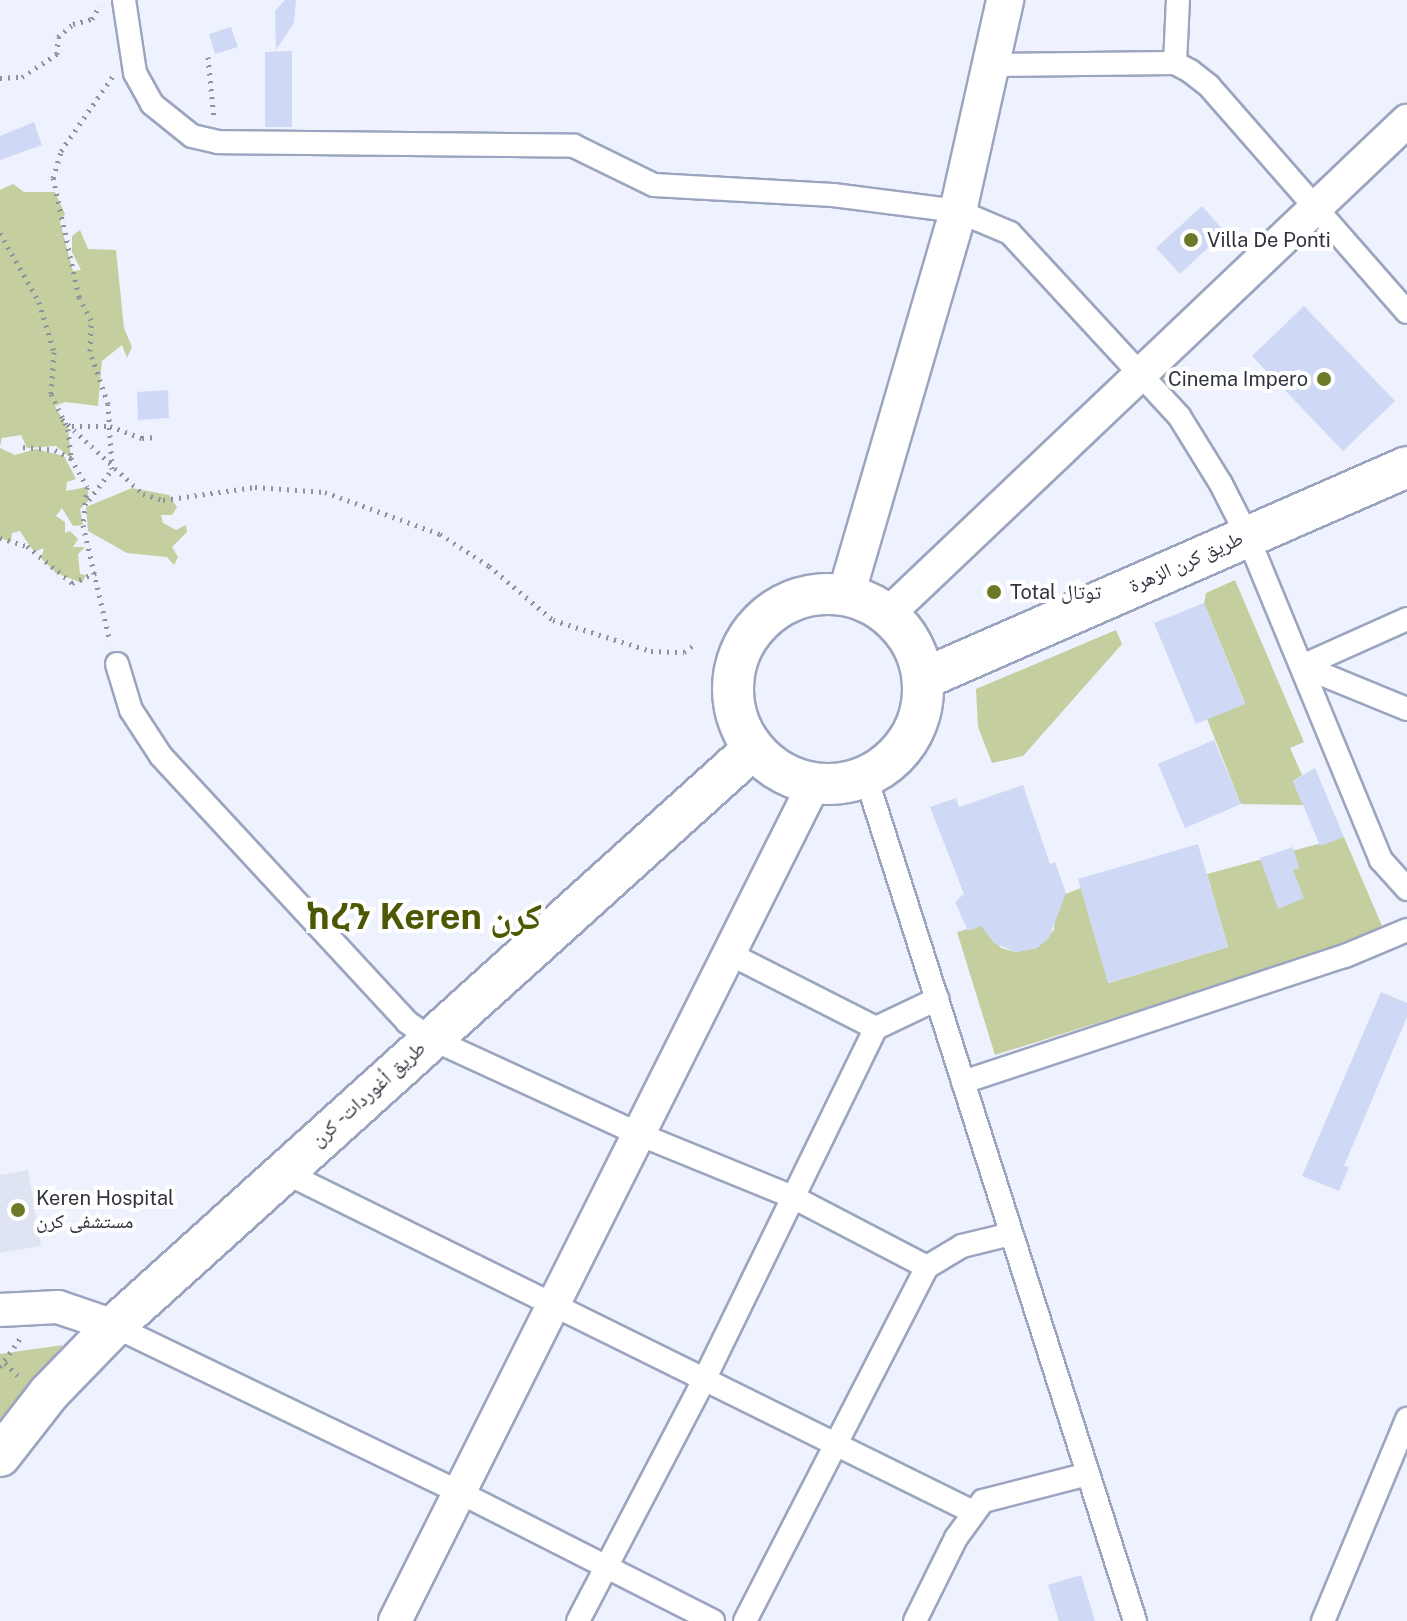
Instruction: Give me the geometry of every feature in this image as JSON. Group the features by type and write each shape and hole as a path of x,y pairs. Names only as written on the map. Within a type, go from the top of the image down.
{"highway":[{"name":"طريق كرن الزهرة","path":"923,679 1407,467"},
{"path":"846,595 888,614 905,632 923,679 923,699 910,737 899,754 866,777 814,784 770,766 753,749 734,708 732,685 746,641 778,607 800,598 846,595"},
{"name":"طريق أغوردات - كرن","path":"0,1456 49,1393 114,1326 282,1171 753,749"}],"main road":[{"path":"846,595 958,211 1005,0"}],"street":[{"path":"124,0 135,73 168,122 218,142 574,146 654,185 833,195 958,211 1010,233 1179,416 1247,535 1381,860 1407,889"},
{"path":"1175,63 1178,0"},
{"path":"992,65 1175,63 1209,86 1407,312"},
{"path":"888,614 1139,373 1318,209 1407,121"},
{"path":"1302,666 1407,619"},
{"path":"117,664 131,710 161,756 407,1022 430,1038 641,1135 793,1197 927,1267"},
{"path":"1302,666 1407,709"},
{"path":"866,777 1135,1621"},
{"path":"395,1621 732,955 814,784"},
{"path":"963,1082 1345,956 1407,930"},
{"path":"732,955 876,1028"},
{"path":"578,1621 705,1378 876,1028 937,999"},
{"path":"282,1171 557,1302 971,1511"},
{"path":"745,1621 839,1445 927,1267 962,1246 1011,1234"},
{"path":"0,1310 58,1307 114,1326 459,1492 713,1621"},
{"path":"1323,1621 1407,1419"},
{"path":"915,1621 971,1511 1000,1493 1088,1474"}],"path":[{"path":"0,78 22,77 57,54 58,37 73,24 92,19 102,0"},
{"path":"117,664 83,525 89,500 112,469 108,404 90,351 91,320 79,297 53,178 61,151 131,50"},
{"path":"208,57 218,142"},
{"path":"0,233 39,302 54,352 51,394 62,419 71,458 89,500"},
{"path":"62,419 139,492 163,500 255,487 325,492 369,505 440,534 489,566 553,620 651,651 684,652 694,645"},
{"path":"71,426 110,426 136,437 158,437"},
{"path":"23,447 55,450 71,458"},
{"path":"0,538 27,546 72,583 96,573"},
{"path":"2,1364 20,1376 10,1387"}],"shaded area":[{"name":"Keren Hospital مستشفى كرن","path":"28,1170 41,1246 0,1253 0,1175"}],"green space":[{"path":"13,184 24,192 55,192 65,214 60,222 73,271 81,270 72,252 72,236 80,230 88,249 116,250 124,328 132,347 127,358 122,345 102,361 98,406 65,402 55,406 68,429 71,458 56,446 27,448 21,435 2,438 0,446 0,190"},
{"path":"0,448 15,455 36,449 64,456 76,479 67,482 66,491 87,487 89,500 80,509 83,525 73,526 62,508 56,516 65,522 65,533 70,531 78,539 73,547 85,547 78,554 80,574 86,575 82,583 56,573 41,558 44,548 34,552 20,531 12,533 11,542 0,538"},
{"path":"132,488 169,495 177,507 172,515 161,515 163,523 176,530 186,525 187,532 172,547 178,557 174,565 167,557 127,553 88,531 86,507"},
{"path":"1235,580 1304,742 1290,748 1302,775 1293,781 1303,805 1241,804 1207,719 1245,703 1204,603 1206,593"},
{"path":"1116,630 1122,644 1023,756 992,763 978,727 976,689"},
{"path":"1344,837 1385,933 995,1055 957,932 982,925 1001,948 1016,952 1037,948 1054,930 1055,898 1081,888 1109,983 1228,947 1207,874"},
{"path":"63,1345 8,1409 0,1419 0,1354"}],"building":[{"path":"285,0 296,0 294,23 276,50 275,11"},
{"path":"231,27 238,47 215,54 209,34"},
{"path":"292,51 292,127 265,127 265,52"},
{"path":"34,122 42,145 0,160 0,136"},
{"name":"Villa De Ponti","path":"1202,206 1225,232 1180,274 1156,248"},
{"name":"Cinema Impero","path":"1304,306 1395,401 1343,451 1252,356"},
{"path":"168,390 169,418 138,420 137,392"},
{"path":"1204,603 1245,704 1196,724 1154,623"},
{"path":"1214,740 1241,804 1185,828 1158,764"},
{"path":"1315,768 1344,837 1320,846 1293,781"},
{"path":"1023,785 1050,864 1055,862 1066,893 1049,938 1037,948 1016,952 994,943 981,926 968,931 955,902 964,894 930,807 956,798 959,807"},
{"path":"1198,844 1228,947 1108,983 1078,879"},
{"path":"1293,847 1299,868 1293,870 1304,898 1278,909 1260,858"},
{"path":"1381,992 1407,1003 1407,1017 1344,1166 1349,1167 1339,1191 1302,1176"},
{"path":"1081,1575 1095,1621 1059,1621 1048,1585"}],"place":[{"name":"Villa De Ponti","path":"1191,240"},
{"name":"Cinema Impero","path":"1324,379"},
{"name":"Total توتال","path":"994,592"},
{"name":"Keren Hospital مستشفى كرن","path":"18,1210"}],"district":[{"name":"ከረን Keren كرن","path":"424,917"}]}
